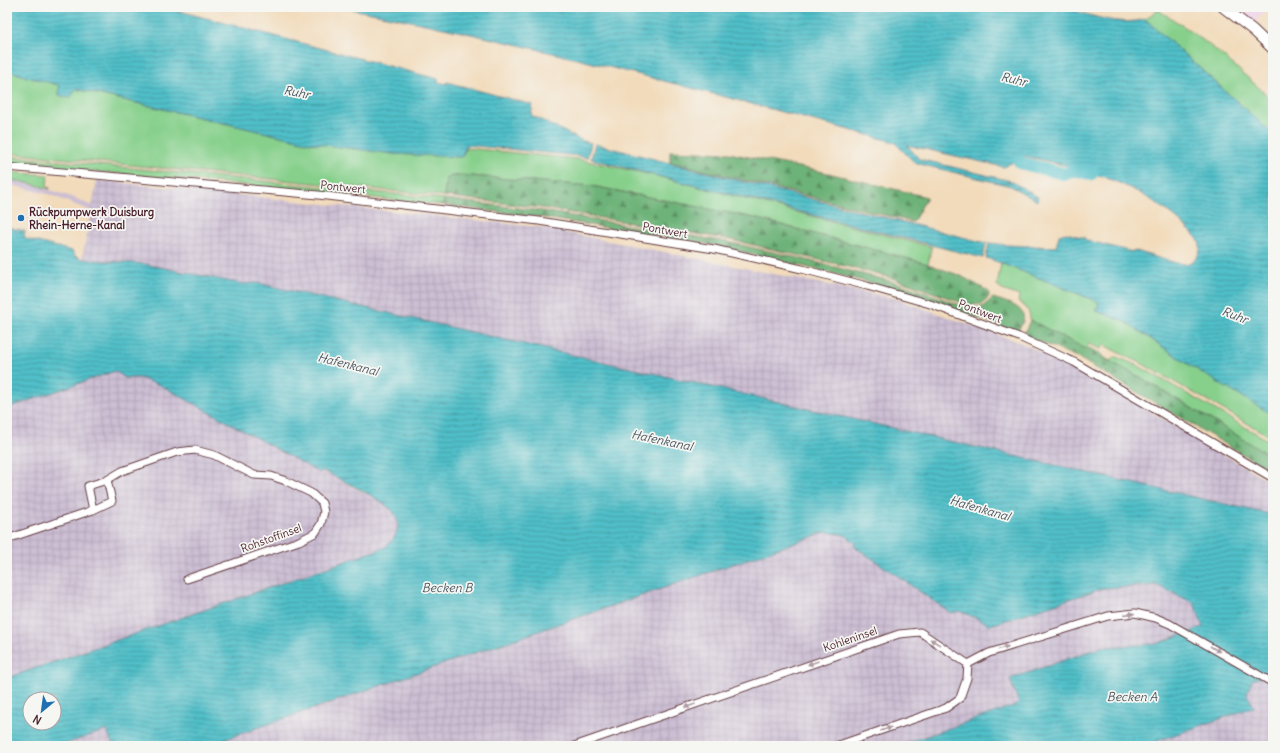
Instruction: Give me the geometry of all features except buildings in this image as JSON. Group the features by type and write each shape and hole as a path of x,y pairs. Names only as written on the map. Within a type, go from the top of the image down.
{"main road":[{"path":"1223,7 1253,30 1273,49"}],"street":[{"name":"Pontwert","path":"7,167 318,195 538,221 714,249 802,269 930,304 1019,337 1068,359 1273,478"},
{"name":"Rohstoffinsel","path":"93,510 88,486 107,480 122,471 177,452 195,450 214,455 254,475 271,476 286,481 311,493 322,503 324,512 321,524 315,533 299,541 187,579"},
{"path":"7,539 93,510 112,501 107,480"},
{"path":"836,746 946,708 960,698 967,678 968,664 989,653 1108,616 1135,613 1156,618 1181,630 1273,683"},
{"name":"Kohleninsel","path":"574,746 899,634 920,632 968,664"}],"shaded area":[{"path":"1234,7 1268,7 1254,23"},
{"path":"7,179 28,183 72,197 92,206 91,211 48,194 7,184"},
{"path":"97,180 539,227 894,298 1019,342 1073,366 1273,483 1273,515 257,283 243,284 144,264 82,259"},
{"path":"116,371 125,378 140,378 162,385 320,472 322,470 385,504 395,513 398,529 395,537 384,548 7,678 7,408"},
{"path":"826,532 845,535 856,543 854,546 960,611 985,622 988,626 1103,588 1156,585 1194,603 1203,627 1156,644 1102,647 1010,679 1019,704 898,746 205,746"},
{"path":"1273,673 1273,746 1143,746 1253,707 1247,694 1252,680"},
{"path":"107,730 113,746 59,746"}],"green space":[{"path":"1158,10 1189,30 1218,52 1273,101 1273,134 1145,19"},
{"path":"7,70 60,85 59,95 69,98 76,89 311,143 393,154 462,157 466,148 577,159 649,174 932,247 928,264 755,218 592,186 460,175 446,178 444,196 7,153"},
{"path":"670,151 729,153 828,173 927,197 913,222 670,162"},
{"path":"7,156 444,199 443,205 203,181 7,164"},
{"path":"7,172 48,175 47,187 50,189 7,179"},
{"path":"460,175 592,186 755,218 928,264 961,276 988,291 989,296 981,304 969,305 895,279 727,239 542,208 444,196 446,177"},
{"path":"444,199 542,211 727,242 799,258 894,282 969,308 981,307 993,298 1014,305 1018,308 1022,312 1023,321 1016,332 931,300 868,282 714,245 539,217 443,205"},
{"path":"1001,263 1099,302 1096,311 1126,322 1188,364 1273,415 1273,438 1139,362 1104,345 1101,349 1088,344 1087,347 1100,353 1110,361 1116,357 1137,365 1273,443 1273,457 1140,377 1030,320 1027,309 1018,302 1019,296 1002,290 997,286"},
{"path":"1030,320 1140,377 1273,457 1273,472 1077,357 1026,336 1025,332"}],"water":[{"name":"Ruhr","path":"7,7 164,7 438,79 438,82 447,84 447,82 533,105 531,115 583,141 591,143 587,158 466,145 462,157 393,154 311,143 76,89 70,98 59,95 59,85 7,70"},
{"name":"Ruhr","path":"340,7 1062,7 1114,21 1135,21 1145,19 1273,134 1273,415 1188,364 1126,322 1097,311 1099,302 986,258 989,243 1056,247 1059,235 1066,233 1085,238 1085,240 1133,252 1136,251 1160,259 1185,264 1192,262 1198,255 1200,249 1197,238 1178,220 1158,205 1138,192 1118,182 1096,174 1024,156 1004,167 907,145 919,159 1011,181 1038,197 1037,201 1011,186 915,163 894,142 549,52"},
{"path":"595,144 986,243 983,258 591,159"},
{"path":"7,226 11,227 11,230 12,228 16,229 15,231 17,229 21,230 21,233 22,230 25,231 24,237 26,239 72,251 75,256 82,259 144,264 243,284 257,283 1273,515 1273,673 1252,680 1247,694 1254,707 1143,746 898,746 1019,704 1010,679 1102,647 1156,644 1203,627 1194,603 1156,585 1103,588 988,626 985,622 960,611 951,613 854,546 856,543 845,535 826,532 205,746 113,746 107,730 59,746 7,746 7,678 384,548 394,537 398,528 397,518 390,508 372,496 322,470 320,473 162,386 140,378 125,378 115,371 7,408"}],"waterway":[{"path":"1018,159 1021,163 1065,174 1076,170 1091,174 1093,172"}],"place":[{"name":"Rückpumpwerk Duisburg Rhein-Herne-Kanal","path":"21,218"}],"water label":[{"name":"Hafenkanal","path":"348,364"},
{"name":"Hafenkanal","path":"662,440"},
{"name":"Hafenkanal","path":"980,508"},
{"name":"Becken B","path":"447,587"},
{"name":"Becken A","path":"1132,696"}]}
